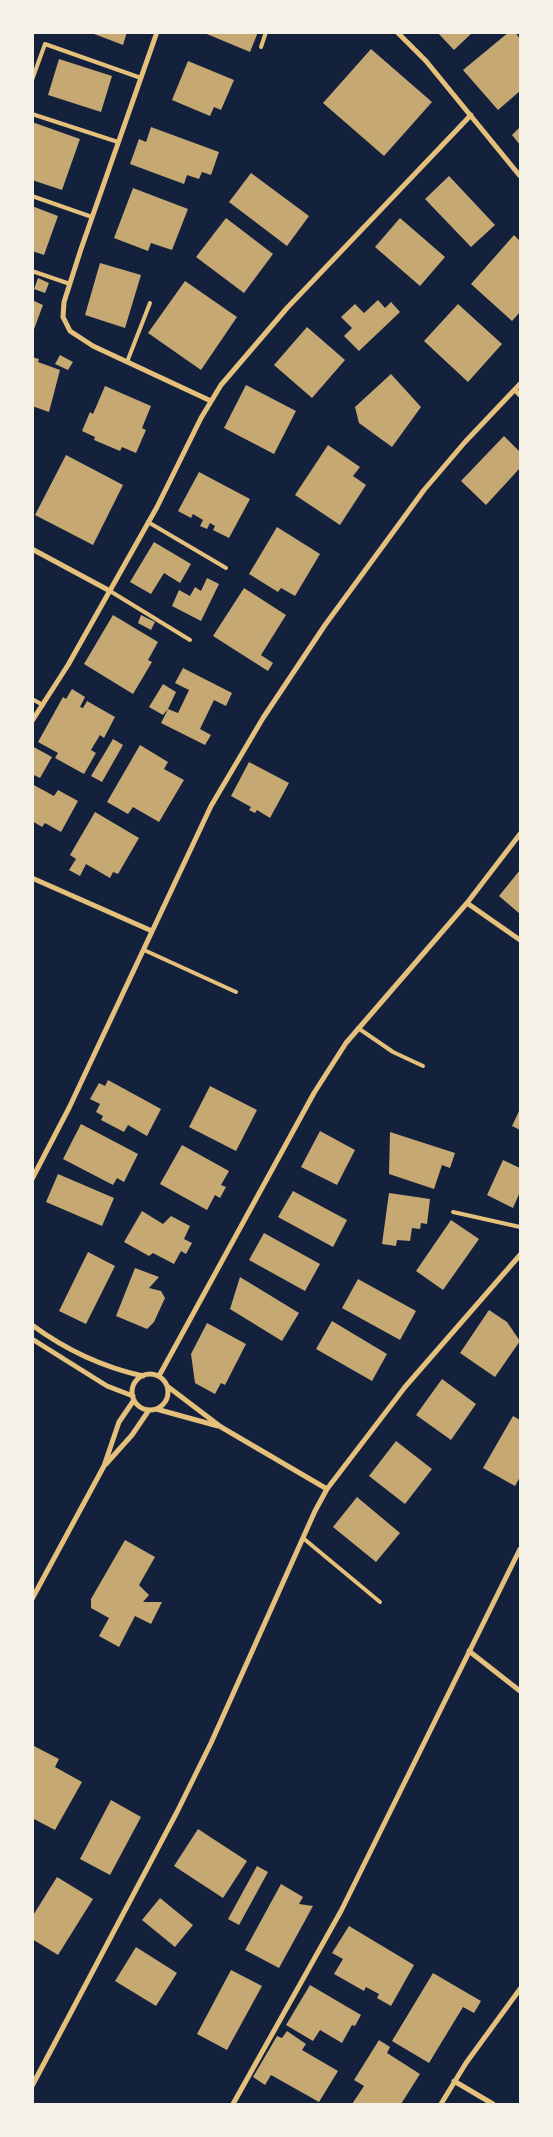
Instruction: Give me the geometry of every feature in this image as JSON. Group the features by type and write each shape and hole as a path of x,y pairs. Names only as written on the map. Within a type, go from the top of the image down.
{"street":[{"path":"157,32 92,217 70,284 63,317 70,331 93,346 211,401"},
{"path":"397,32 426,61 520,176"},
{"path":"32,721 44,705 110,591 221,385 287,308 471,116"},
{"path":"32,1179 70,1108 211,806 262,718 326,625 424,490 465,442 520,384"},
{"path":"515,390 520,396"},
{"path":"32,548 110,591"},
{"path":"158,1376 314,1093 358,1028 467,903 520,834"},
{"path":"32,878 152,932"},
{"path":"467,903 520,940"},
{"path":"32,2086 177,1812 327,1489 405,1387 520,1256"},
{"path":"32,1325 66,1347 99,1364 143,1376 158,1376 167,1386 221,1427 327,1489"},
{"path":"32,1339 107,1386 133,1398 138,1405 149,1410 156,1409 221,1427"},
{"path":"32,1599 104,1466 119,1422 133,1398 136,1382 143,1376"},
{"path":"156,1409 166,1400 167,1386"},
{"path":"104,1466 132,1435 149,1410"},
{"path":"233,2104 341,1911 520,1549"},
{"path":"469,1651 520,1691"},
{"path":"441,2104 454,2081 520,1988"},
{"path":"454,2081 493,2104"}],"lane":[{"path":"261,47 266,32"},
{"path":"32,80 45,44 141,78"},
{"path":"32,114 118,142"},
{"path":"32,196 92,217"},
{"path":"32,271 70,284"},
{"path":"127,362 150,303"},
{"path":"148,522 226,568"},
{"path":"110,591 190,640"},
{"path":"32,699 44,705"},
{"path":"144,950 236,992"},
{"path":"358,1028 393,1052 423,1066"},
{"path":"454,1212 520,1227"},
{"path":"303,1538 380,1602"}],"building":[{"path":"89,32 127,32 123,45"},
{"path":"202,32 258,32 250,52"},
{"path":"437,32 473,32 454,50"},
{"path":"509,32 515,32 520,39 520,91 498,110 463,70"},
{"path":"371,49 432,102 384,156 323,103"},
{"path":"59,59 112,76 101,112 48,95"},
{"path":"188,61 234,80 221,110 214,107 210,116 172,100"},
{"path":"32,122 80,139 62,190 32,180"},
{"path":"151,127 219,152 211,175 202,172 199,179 187,175 184,184 130,164 139,139 146,142"},
{"path":"520,127 520,145 512,135"},
{"path":"251,173 309,216 287,246 229,202"},
{"path":"449,176 495,225 471,247 425,199"},
{"path":"133,188 188,209 172,250 151,243 148,251 114,238"},
{"path":"32,206 58,216 44,255 32,251"},
{"path":"226,218 273,254 244,293 196,257"},
{"path":"400,218 445,257 420,286 375,247"},
{"path":"514,235 520,241 520,312 512,321 471,284"},
{"path":"100,263 141,275 125,328 85,315"},
{"path":"38,278 49,283 45,293 34,289"},
{"path":"185,281 237,317 201,370 148,333"},
{"path":"32,300 43,305 33,332 32,332"},
{"path":"378,300 385,308 391,302 400,312 359,351 344,336 352,328 341,317 355,304 364,313"},
{"path":"458,304 502,344 468,382 424,341"},
{"path":"307,327 345,360 312,398 274,365"},
{"path":"60,355 73,362 68,370 55,364"},
{"path":"32,357 39,359 38,362 60,370 49,412 32,406"},
{"path":"391,374 421,407 392,447 359,423 355,407"},
{"path":"246,385 296,411 274,454 224,428"},
{"path":"105,386 151,406 142,428 146,430 136,453 122,447 120,451 94,440 95,437 82,431 90,412 93,414"},
{"path":"504,436 520,452 520,468 486,505 461,481"},
{"path":"328,445 360,467 353,476 366,485 340,525 295,495"},
{"path":"66,455 123,485 93,545 35,515"},
{"path":"199,472 250,499 229,538 213,530 215,526 210,523 207,529 200,526 203,520 193,514 191,518 178,511"},
{"path":"277,527 320,554 295,596 281,588 278,592 249,574"},
{"path":"154,542 191,564 180,583 164,573 151,594 130,582"},
{"path":"207,578 219,584 201,621 172,606 179,590 190,596 195,587 201,591"},
{"path":"244,588 286,615 261,655 273,663 268,671 213,636"},
{"path":"113,615 158,642 148,660 152,662 133,694 84,664"},
{"path":"141,615 155,622 151,630 138,623"},
{"path":"183,668 232,693 226,706 214,700 200,729 211,735 205,745 161,723 168,709 178,713 189,690 175,683"},
{"path":"163,684 176,692 163,715 149,707"},
{"path":"72,689 85,697 80,707 83,708 87,701 115,717 104,738 100,735 91,750 96,753 84,774 55,758 58,753 38,742 63,697 66,699"},
{"path":"113,739 123,745 102,782 91,776"},
{"path":"140,745 168,762 164,769 184,780 159,822 133,807 128,814 107,802"},
{"path":"32,746 52,757 40,778 32,774"},
{"path":"249,762 289,783 270,818 257,810 255,813 249,810 251,807 231,796"},
{"path":"32,784 54,796 58,790 78,801 61,832 45,823 42,827 32,821"},
{"path":"95,812 139,838 118,874 113,872 110,878 86,864 80,876 69,870 76,859 70,855"},
{"path":"520,870 520,914 499,896"},
{"path":"108,1080 161,1109 147,1136 128,1125 124,1132 101,1120 103,1116 96,1112 100,1104 90,1099 99,1083 105,1086"},
{"path":"210,1086 257,1110 236,1151 189,1127"},
{"path":"520,1109 520,1130 512,1126"},
{"path":"81,1124 138,1154 124,1182 117,1178 113,1185 63,1159"},
{"path":"320,1131 355,1150 337,1185 301,1167"},
{"path":"390,1132 455,1153 450,1168 442,1165 434,1189 389,1174"},
{"path":"182,1145 229,1171 221,1185 226,1187 220,1198 215,1195 207,1210 160,1184"},
{"path":"503,1160 520,1168 520,1192 513,1208 487,1195"},
{"path":"58,1174 114,1198 102,1226 46,1202"},
{"path":"293,1191 347,1220 333,1247 278,1217"},
{"path":"389,1193 430,1199 427,1224 421,1223 420,1229 412,1228 410,1241 397,1240 396,1246 382,1244"},
{"path":"142,1211 163,1224 171,1216 190,1226 184,1239 192,1243 186,1254 181,1251 174,1264 153,1253 149,1256 124,1242"},
{"path":"451,1220 479,1239 443,1290 416,1271"},
{"path":"264,1233 320,1264 305,1291 249,1260"},
{"path":"88,1252 115,1266 86,1324 59,1311"},
{"path":"135,1268 159,1277 149,1288 161,1291 165,1298 154,1322 147,1329 116,1316"},
{"path":"240,1277 299,1313 282,1341 230,1309"},
{"path":"358,1279 416,1311 400,1340 342,1308"},
{"path":"489,1310 507,1322 520,1341 495,1377 460,1353"},
{"path":"332,1321 387,1354 372,1381 316,1349"},
{"path":"207,1323 246,1344 225,1385 221,1383 215,1394 195,1383 191,1354"},
{"path":"442,1379 476,1404 451,1440 416,1415"},
{"path":"513,1416 520,1420 520,1477 515,1486 483,1468"},
{"path":"396,1441 432,1469 405,1504 369,1476"},
{"path":"357,1497 400,1533 376,1562 333,1527"},
{"path":"125,1540 155,1557 139,1585 149,1595 143,1602 162,1602 151,1624 135,1616 119,1647 99,1636 109,1618 91,1608 91,1599"},
{"path":"32,1745 59,1759 55,1767 82,1782 55,1830 32,1818"},
{"path":"111,1800 141,1817 110,1875 80,1859"},
{"path":"198,1829 247,1861 223,1898 174,1866"},
{"path":"257,1866 268,1872 239,1925 228,1919"},
{"path":"57,1877 93,1899 58,1955 32,1939 32,1917"},
{"path":"281,1884 303,1897 299,1904 313,1906 279,1968 245,1950"},
{"path":"160,1898 193,1925 175,1947 142,1920"},
{"path":"349,1926 414,1965 391,2006 377,1998 379,1994 366,1987 364,1991 334,1974 343,1959 332,1953"},
{"path":"136,1947 177,1973 156,2006 115,1981"},
{"path":"231,1970 262,1986 227,2050 197,2034"},
{"path":"433,1973 481,2001 474,2013 463,2007 429,2063 392,2041"},
{"path":"310,1985 361,2015 355,2026 352,2025 342,2043 320,2030 313,2041 286,2025"},
{"path":"287,2031 306,2044 302,2050 338,2071 319,2102 271,2075 265,2085 253,2077 277,2036 282,2038"},
{"path":"379,2040 390,2047 387,2053 420,2074 401,2104 352,2104 364,2086 354,2080"}]}
